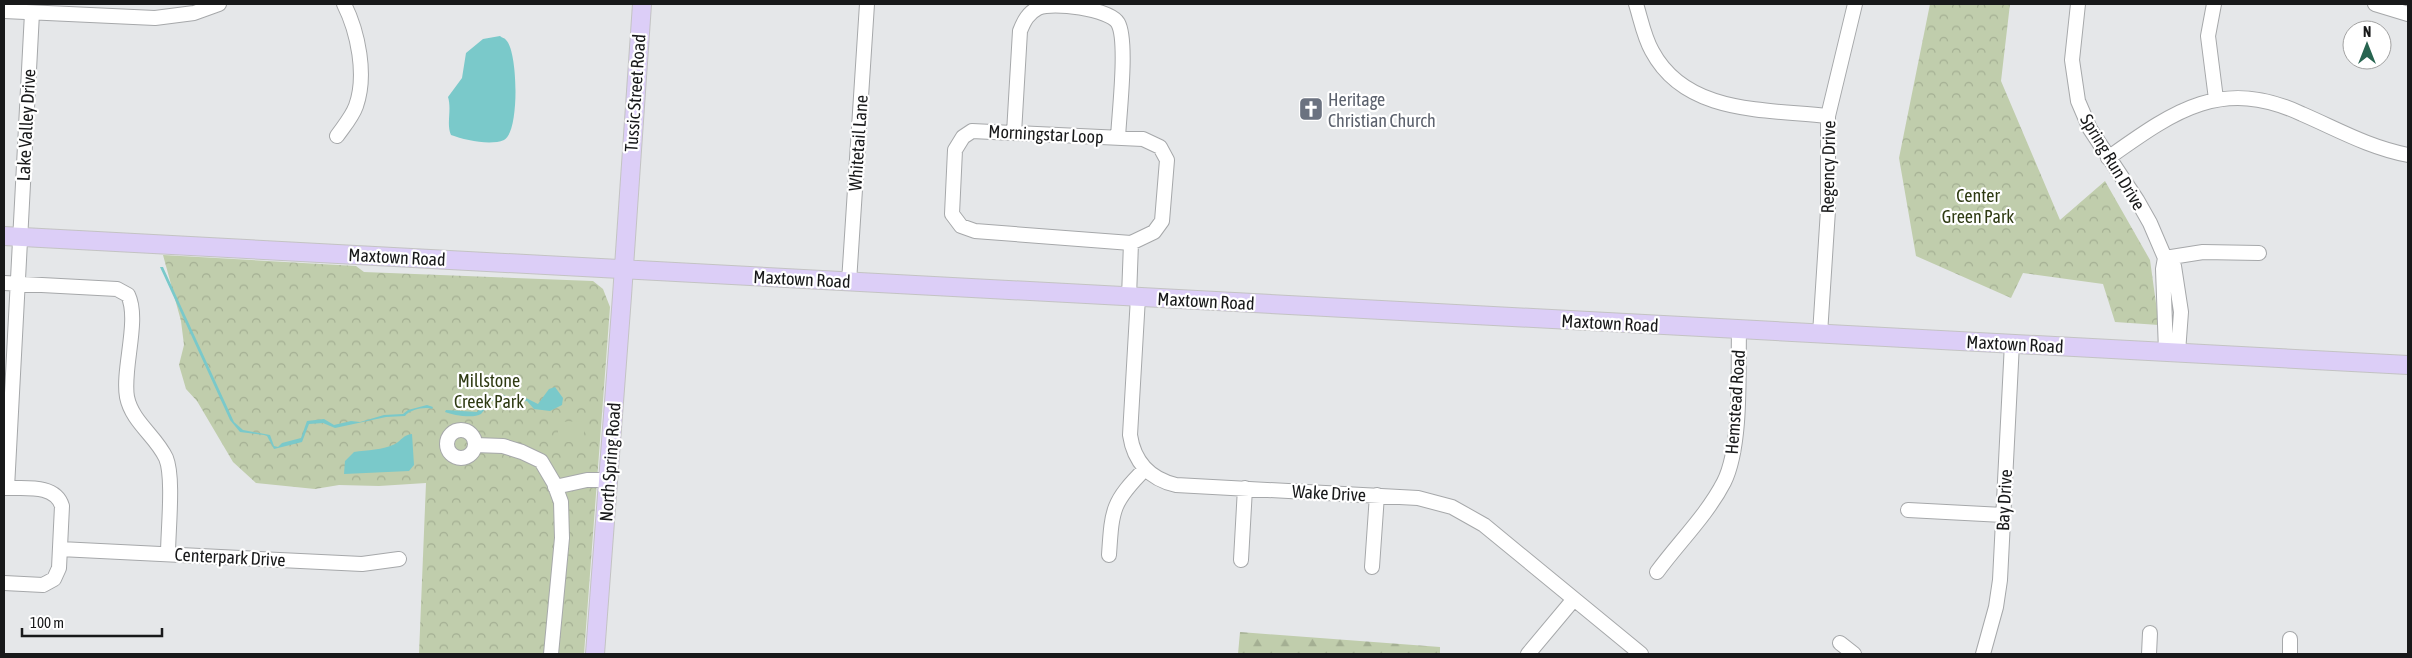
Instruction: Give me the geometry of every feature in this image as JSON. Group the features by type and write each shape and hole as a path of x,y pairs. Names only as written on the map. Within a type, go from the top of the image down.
{"main road":[{"name":"Tussic Street Road","path":"624,270 642,4"},
{"name":"Maxtown Road","path":"12,236 2408,365"},
{"name":"North Spring Road","path":"595,654 624,270"}],"street":[{"path":"4,11 155,18 194,13 219,4"},
{"path":"337,136 351,117 360,85 356,40 344,4"},
{"name":"Whitetail Lane","path":"849,282 867,4"},
{"path":"1636,4 1645,37 1661,66 1672,78 1698,96 1735,106 1828,116"},
{"name":"Regency Drive","path":"1820,334 1828,210 1828,116 1855,4"},
{"name":"Spring Run Drive","path":"2078,4 2072,50 2074,80 2084,117 2150,223 2165,258 2163,269 2172,351"},
{"path":"2214,4 2208,36 2216,99"},
{"path":"2375,4 2408,14"},
{"path":"1014,133 1020,31 1026,17 1039,7 1059,6 1104,12 1118,22 1122,39 1118,138"},
{"name":"Lake Valley Drive","path":"6,488 12,236 32,13"},
{"path":"2108,158 2163,120 2194,105 2216,99 2258,100 2280,105 2354,139 2408,155"},
{"name":"Morningstar Loop","path":"972,131 1118,138 1144,139 1160,147 1166,160 1162,221 1154,232 1131,243 975,231 961,226 952,214 955,150 963,137 972,131"},
{"path":"1109,555 1111,522 1116,505 1124,491 1145,469 1134,453 1130,435 1134,297 1131,243"},
{"path":"2165,258 2203,252 2259,253"},
{"path":"11,283 117,288 128,295 132,308 126,385 127,398 132,412 166,458 169,481 168,554"},
{"name":"Hemstead Road","path":"1657,572 1716,497 1728,472 1734,446 1740,330"},
{"name":"Bay Drive","path":"1983,654 1991,633 1998,594 2012,343"},
{"path":"475,445 503,446 541,461 561,502 562,538 551,654"},
{"name":"Wake Drive","path":"1145,469 1155,477 1176,484 1377,495 1418,498 1437,502 1466,513 1492,531 1641,654"},
{"path":"555,487 587,480 609,480"},
{"path":"4,583 43,585 49,583 58,574 62,506 56,495 45,490 6,488"},
{"path":"1241,560 1245,488"},
{"path":"1372,567 1377,495"},
{"path":"1908,510 2003,515"},
{"name":"Centerpark Drive","path":"60,549 362,564 399,559"},
{"path":"1528,654 1574,599"},
{"path":"2149,654 2150,633"},
{"path":"2290,639 2290,654"},
{"path":"1840,643 1854,654"}],"green space":[{"name":"Center Green Park","path":"1930,4 2010,4 2001,81 2060,220 2105,181 2150,260 2159,325 2115,322 2103,284 2023,273 2011,298 1916,256 1899,158"},
{"name":"Millstone Creek Park","path":"163,255 356,266 364,272 593,281 603,289 610,307 584,654 419,654 426,483 379,486 339,485 315,489 256,483 233,462 197,401 186,389 179,365 184,345 181,321"},
{"path":"584,421 584,442 558,442 558,422"},
{"path":"1240,632 1440,647 1440,654 1238,654"}],"water":[{"path":"500,36 506,39 510,47 515,74 515,108 509,134 504,140 498,142 470,140 451,135 448,97 462,78 466,53 483,39"},
{"path":"160,267 163,267 234,422 243,430 270,435 274,446 278,447 282,443 301,438 307,421 324,419 334,425 351,421 360,422 384,415 403,414 408,410 427,405 433,407 432,409 421,408 413,410 405,416 386,417 335,428 323,423 309,424 302,442 274,449 267,436 240,432 230,420"},
{"path":"555,387 563,398 562,405 550,411 534,409 527,401 500,400 491,401 481,414 473,416 445,412 446,410 477,412 488,399 503,395 514,399 526,398 538,404 549,389"},
{"path":"412,434 414,465 409,471 344,474 345,461 354,452 390,446 407,435"}],"place":[{"name":"Heritage Christian Church","path":"1311,109"}]}
